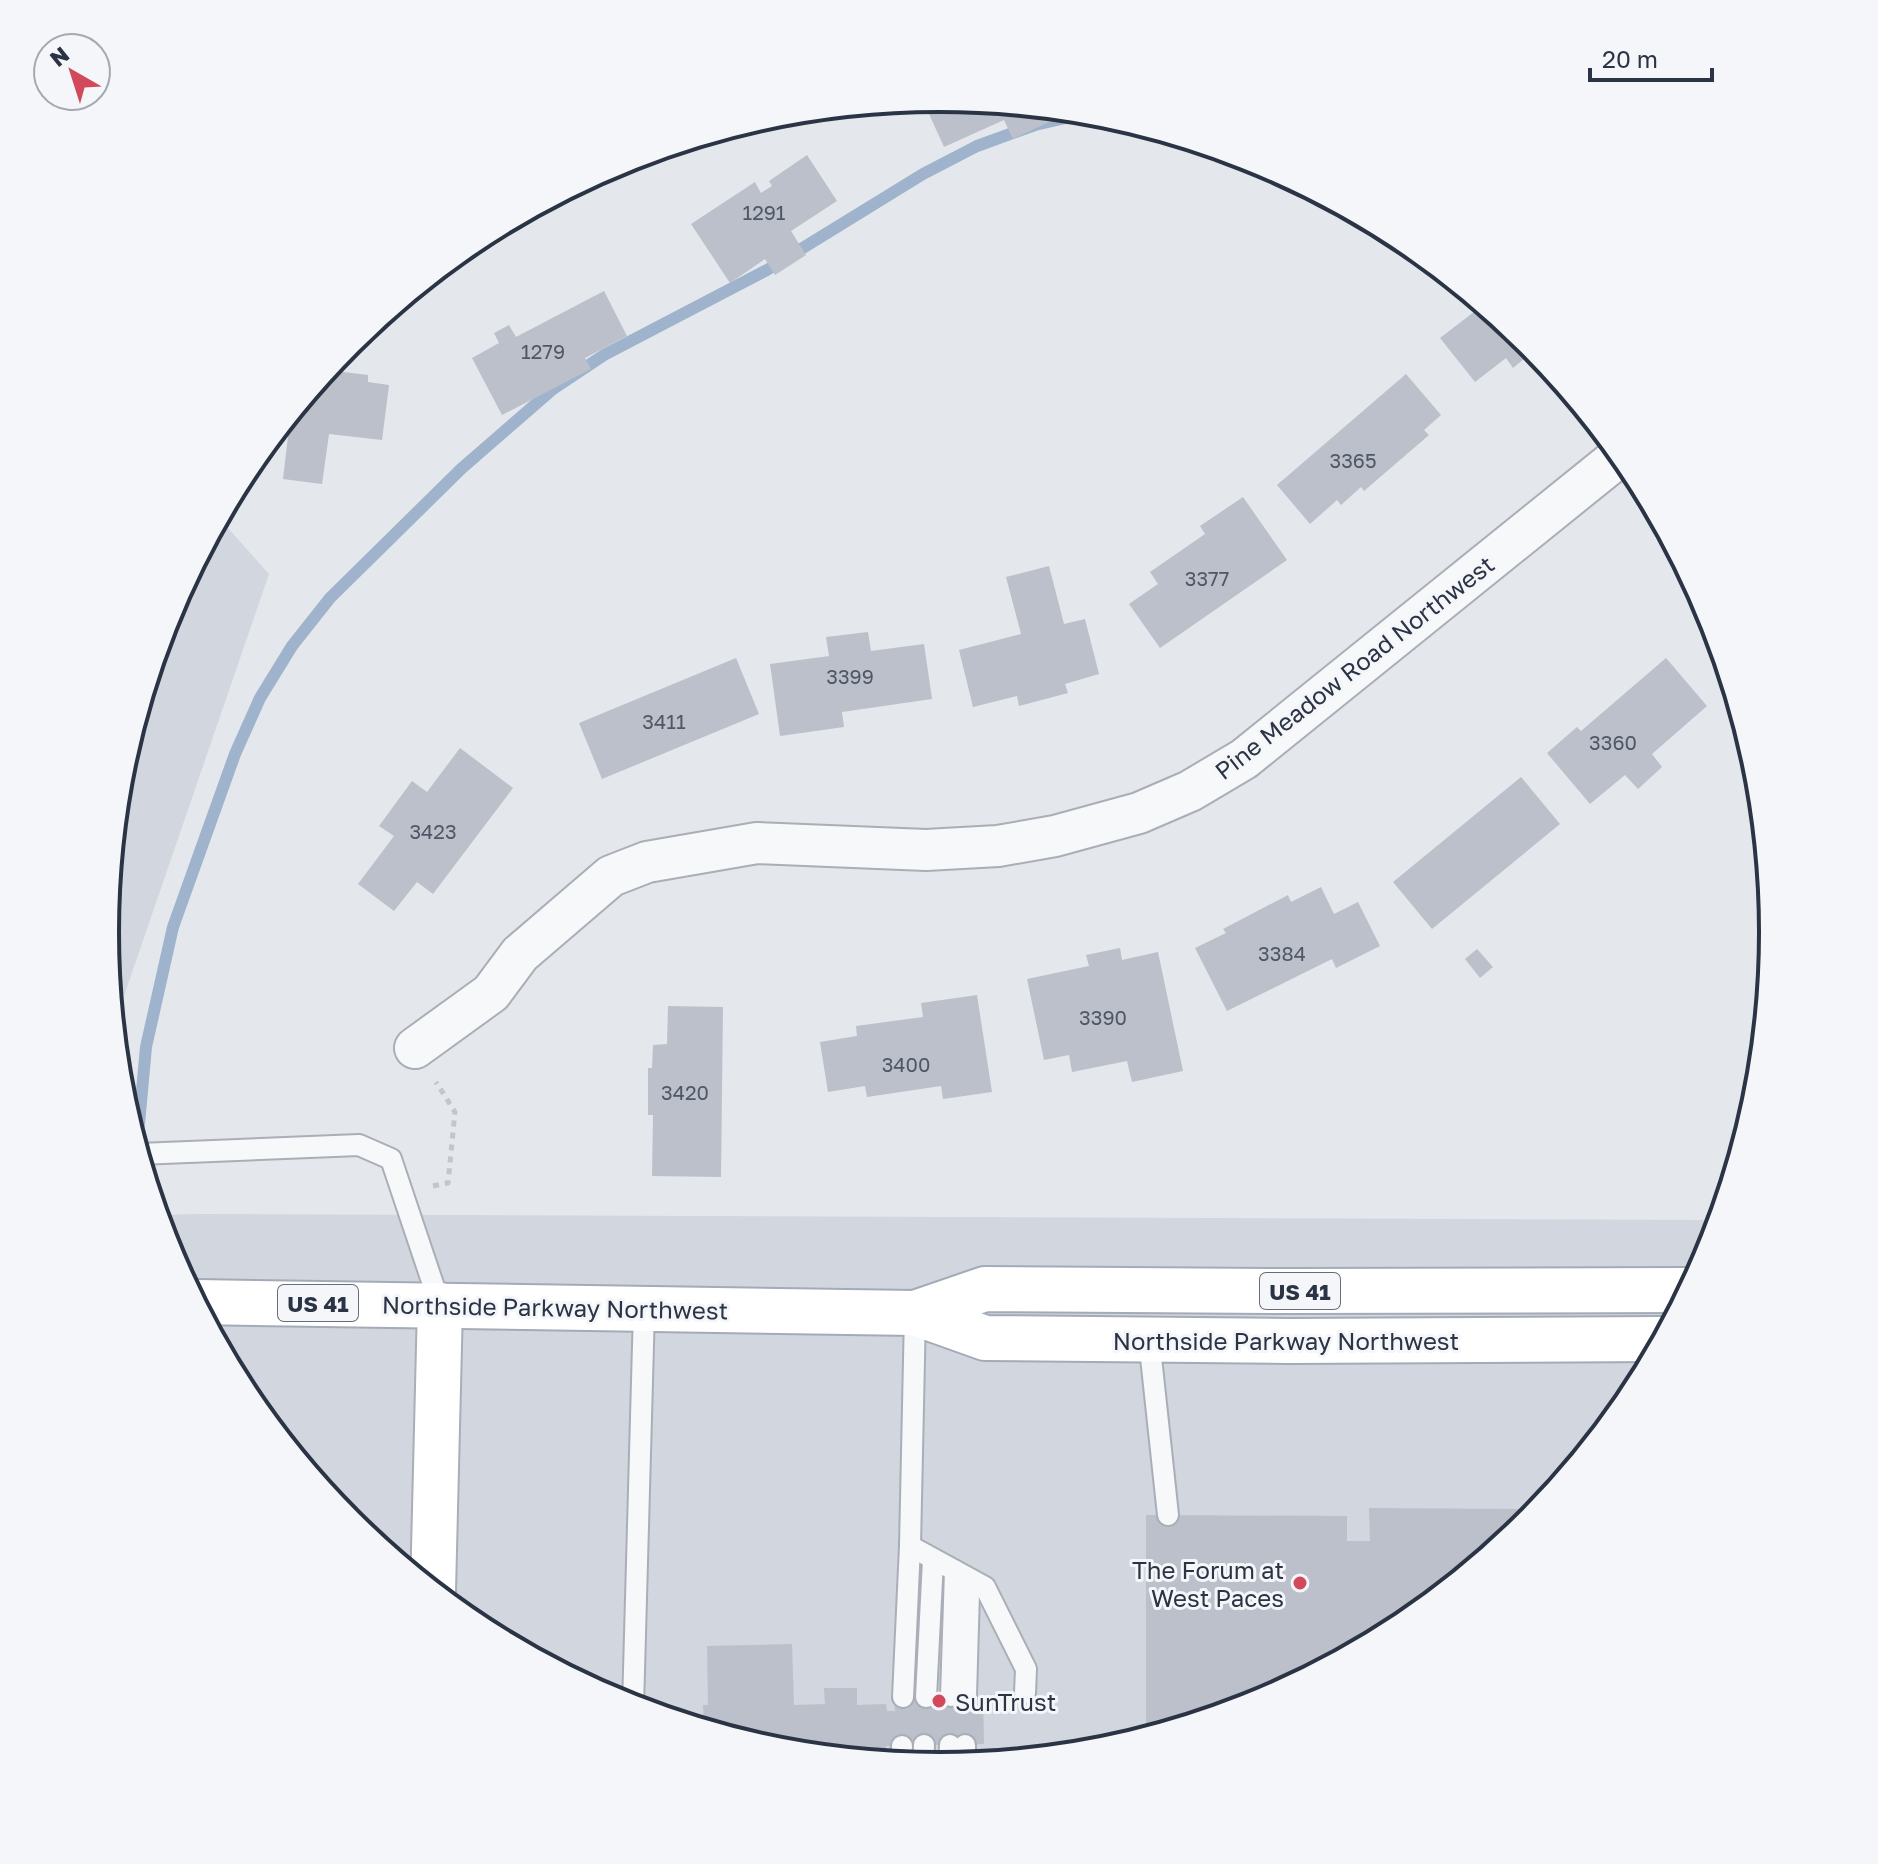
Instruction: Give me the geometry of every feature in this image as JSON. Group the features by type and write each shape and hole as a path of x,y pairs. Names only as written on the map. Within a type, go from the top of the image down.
{"main road":[{"name":"Northside Parkway Northwest","path":"915,1313 985,1289 1676,1290"},
{"name":"Northside Parkway Northwest","path":"208,1302 915,1313 985,1338 1288,1341 1651,1339"},
{"path":"433,1578 440,1305"}],"street":[{"name":"Pine Meadow Road Northwest","path":"415,1048 491,993 520,954 611,876 647,862 757,843 926,850 998,846 1055,836 1139,813 1190,791 1244,759 1611,463"}],"lane":[{"path":"150,1154 359,1145 391,1159 440,1305"},
{"path":"633,1693 644,1309"},
{"path":"903,1697 915,1313"},
{"path":"1149,1339 1168,1515"},
{"path":"910,1546 985,1587 1026,1669 1025,1693"},
{"path":"926,1697 933,1560"},
{"path":"959,1696 962,1575"}],"path":[{"path":"402,1190 448,1183 455,1112 415,1048"}],"shaded area":[{"path":"227,527 269,574 122,1001 119,932 126,825 147,720 163,668 181,618"},
{"path":"170,1215 1706,1220 1674,1295 1649,1342 1590,1431 1556,1473 1480,1549 1395,1614 1349,1642 1253,1690 1151,1724 1046,1745 939,1752 832,1745 727,1724 625,1690 529,1642 483,1614 398,1549 322,1473 288,1431 229,1342 181,1246"}],"building":[{"path":"928,112 993,114 1053,120 1013,139 1004,120 944,147"},
{"path":"807,155 837,201 791,231 806,255 775,275 765,259 730,283 691,224 755,182 761,193 772,186 769,181"},
{"path":"604,291 627,336 585,358 591,369 502,415 472,358 499,343 494,333 509,325 516,337"},
{"path":"1475,311 1525,358 1513,368 1506,358 1475,382 1440,338"},
{"path":"340,372 368,375 368,382 389,385 382,440 329,434 322,484 283,479 288,432"},
{"path":"1406,374 1441,415 1424,430 1429,435 1364,491 1361,487 1341,505 1337,500 1310,524 1277,485"},
{"path":"1243,497 1287,560 1160,648 1129,604 1158,584 1150,572 1205,534 1200,526"},
{"path":"1049,566 1064,624 1085,619 1099,674 1065,684 1068,693 1019,706 1017,696 973,707 959,650 1021,634 1006,577"},
{"path":"868,632 871,651 924,644 932,699 842,712 844,727 780,736 770,664 829,656 826,637"},
{"path":"736,658 759,714 602,779 579,723"},
{"path":"1666,658 1707,706 1652,754 1662,767 1638,789 1625,775 1590,804 1547,753 1577,727 1581,731"},
{"path":"460,748 513,788 433,894 417,882 394,911 358,884 394,836 379,826 412,781 427,792"},
{"path":"1521,777 1560,824 1432,929 1393,882"},
{"path":"1321,887 1334,914 1358,902 1380,946 1336,968 1332,959 1227,1011 1195,948 1226,933 1223,929 1288,895 1291,902"},
{"path":"1120,948 1122,960 1158,952 1183,1071 1132,1082 1127,1061 1072,1072 1069,1055 1044,1060 1027,979 1089,966 1086,955"},
{"path":"1477,949 1493,967 1480,978 1465,959"},
{"path":"977,995 992,1092 943,1099 941,1086 867,1097 865,1086 828,1092 820,1042 857,1036 856,1026 923,1017 921,1003"},
{"path":"668,1006 723,1007 721,1177 652,1176 653,1115 648,1115 648,1068 652,1068 653,1045 667,1044"},
{"name":"The Forum at West Paces","path":"1369,1508 1522,1509 1438,1583 1349,1642 1253,1690 1146,1725 1146,1515 1347,1516 1347,1541 1370,1541"},
{"name":"SunTrust","path":"792,1644 794,1705 825,1704 824,1688 857,1688 857,1705 886,1704 887,1711 895,1711 894,1697 983,1695 984,1744 886,1746 886,1750 832,1745 779,1736 704,1717 703,1705 708,1705 707,1646"}],"waterway":[{"path":"140,1113 146,1047 173,927 235,754 260,698 292,646 330,598 461,469 553,389 604,355 767,270 923,174 977,146 1055,120"}],"place":[{"name":"The Forum at West Paces","path":"1300,1583"},
{"name":"SunTrust","path":"939,1701"}]}
